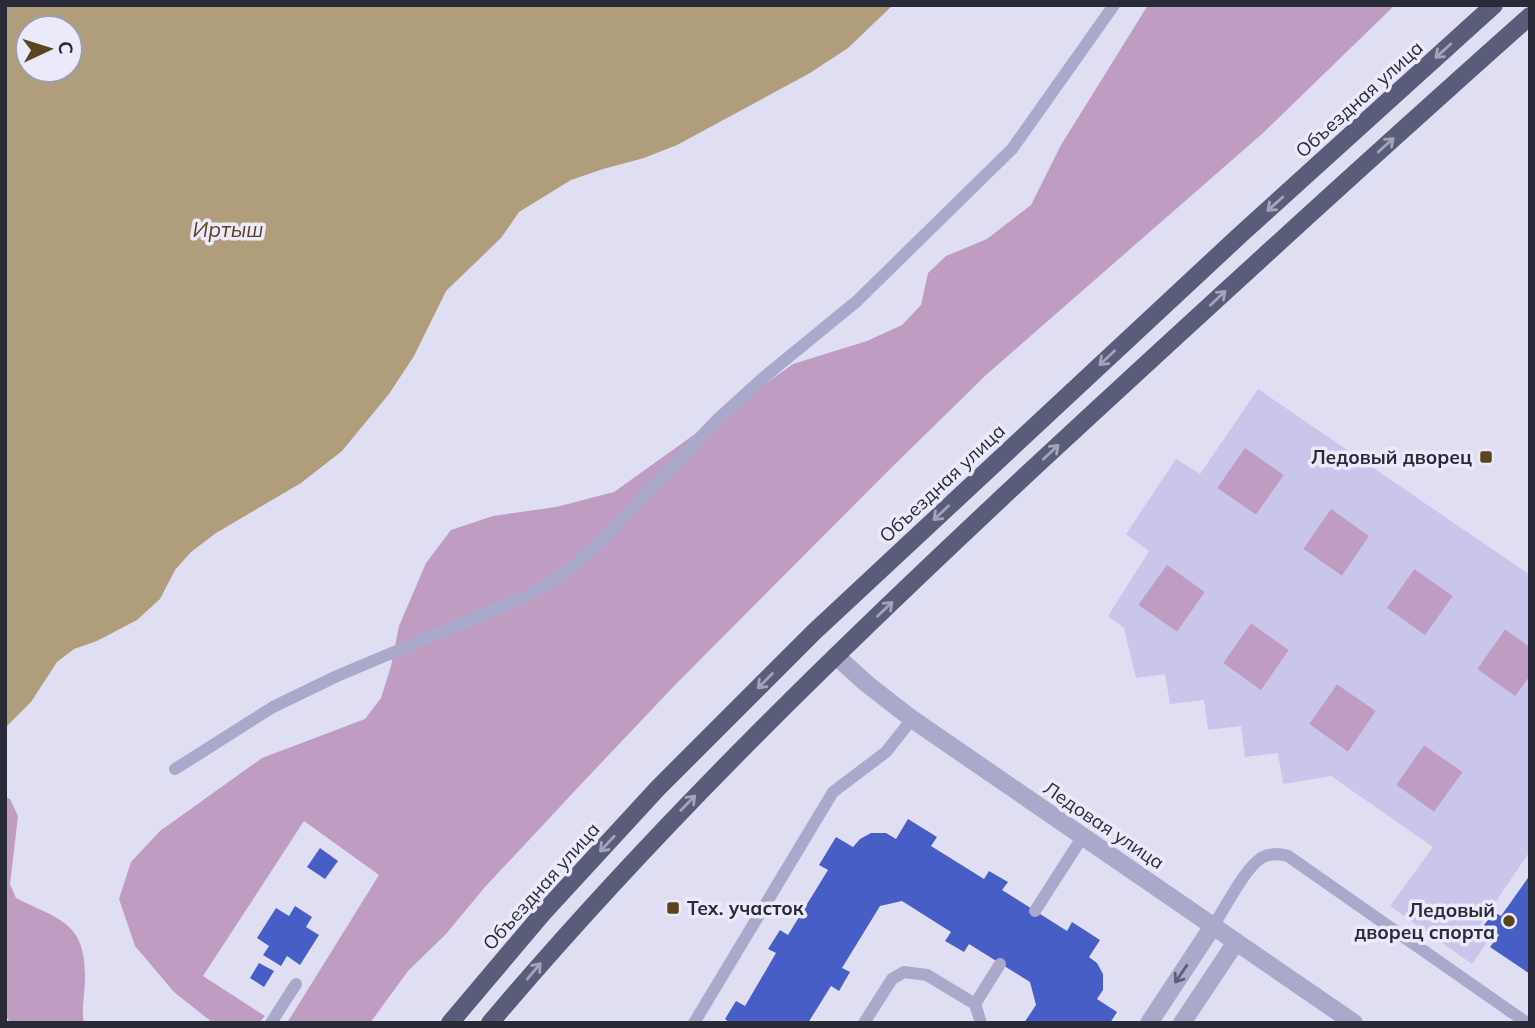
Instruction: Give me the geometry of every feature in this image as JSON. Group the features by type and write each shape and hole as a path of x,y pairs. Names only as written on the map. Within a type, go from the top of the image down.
{"main road":[{"name":"Объездная улица","path":"450,1023 543,913 658,788 814,632 1219,254 1494,5"},
{"path":"490,1023 566,933 684,807 836,656 1263,256 1530,16"},
{"path":"814,632 836,656"}],"street":[{"name":"Ледовая улица","path":"836,656 912,719 1354,1023"},
{"path":"1149,1023 1213,926"},
{"path":"1182,1023 1236,942"}],"lane":[{"path":"175,769 273,707 337,676 527,597 562,575 596,546 718,419 763,378 857,302 1012,149 1114,5"},
{"path":"694,1023 833,792 886,751 912,719"},
{"path":"1035,911 1083,836"},
{"path":"1213,926 1250,870 1262,858 1277,853 1288,856 1527,1023"},
{"path":"975,1004 1000,964"},
{"path":"864,1023 892,979 904,972 926,975 975,1004 981,1023"},
{"path":"271,1023 296,984"}],"shaded area":[{"path":"1148,5 1395,5 1263,133 986,375 888,471 675,685 585,780 485,887 446,934 408,971 370,1023 287,1023 379,875 304,821 203,976 265,1016 259,1023 213,1023 174,992 135,946 119,899 131,862 160,831 262,758 365,719 381,698 399,626 426,563 451,530 493,516 556,507 614,492 793,364 867,341 902,325 921,305 928,273 946,256 987,239 1031,205 1061,145"},
{"path":"1258,389 1530,575 1530,647 1505,629 1477,669 1515,696 1530,676 1530,851 1480,925 1492,935 1472,964 1390,906 1433,847 1331,776 1283,784 1278,753 1245,757 1241,726 1208,730 1204,700 1170,704 1165,674 1136,678 1124,628 1108,616 1149,551 1126,534 1176,459 1200,474","holes":["1245,448 1284,475 1256,515 1217,488","1331,509 1369,536 1342,576 1303,549","1167,565 1205,592 1177,632 1138,605","1414,569 1453,596 1425,635 1387,608","1251,623 1289,650 1261,690 1223,663","1337,684 1376,711 1348,752 1309,724","1424,745 1463,772 1434,812 1396,785"]},
{"path":"1245,447 1284,475 1256,515 1217,488"},
{"path":"1331,508 1370,536 1342,576 1303,549"},
{"path":"1167,564 1205,592 1177,632 1138,605"},
{"path":"1415,568 1453,596 1425,636 1386,608"},
{"path":"1251,623 1289,650 1261,691 1223,663"},
{"path":"1505,629 1530,647 1530,676 1515,697 1477,669"},
{"path":"1337,684 1376,711 1348,752 1309,724"},
{"path":"1424,745 1463,772 1434,812 1396,785"},
{"path":"5,797 10,799 18,816 10,884 16,898 67,925 81,945 85,979 84,1023 10,1023 5,1014"}],"water":[{"name":"Иртыш","path":"5,5 893,5 848,48 810,73 677,145 571,180 519,212 501,238 446,291 414,356 389,394 342,451 301,483 216,533 191,552 175,570 160,599 137,620 97,641 74,649 57,662 31,702 5,728"}],"building":[{"path":"908,819 937,837 931,846 984,879 989,871 1008,882 1002,890 1067,931 1072,922 1100,940 1089,957 1097,963 1103,974 1103,990 1097,999 1117,1012 1110,1023 1024,1023 1036,1005 1030,982 969,944 964,952 945,941 951,932 902,901 880,906 842,968 850,972 839,991 831,986 808,1023 730,1023 725,1019 736,1001 745,1006 776,953 768,949 780,930 788,935 828,870 819,865 836,837 853,847 871,833 886,833 896,839"},
{"path":"320,848 338,861 325,879 307,867"},
{"name":"Ледовый дворец спорта","path":"1530,875 1530,974 1490,947 1499,935 1484,925 1494,912 1501,916"},
{"path":"295,906 312,917 306,927 319,935 300,965 287,956 281,966 263,955 269,946 257,938 276,908 289,916"},
{"path":"259,963 274,971 264,987 250,978"}],"place":[{"name":"Ледовый дворец","path":"1486,457"},
{"name":"Тех. участок","path":"673,908"},
{"name":"Ледовый дворец спорта","path":"1509,921"}]}
